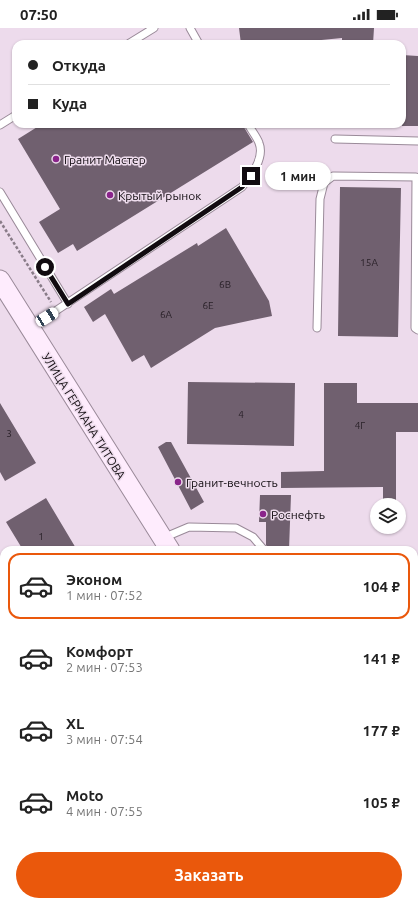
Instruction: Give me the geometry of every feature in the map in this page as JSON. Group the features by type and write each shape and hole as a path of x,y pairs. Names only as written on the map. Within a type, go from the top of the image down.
{"street":[{"name":"УЛИЦА ГЕРМАНА ТИТОВА","path":"0,280 166,544"}],"lane":[{"path":"134,40 154,28"},
{"path":"190,28 197,40"},
{"path":"0,125 12,118"},
{"path":"29,328 56,312 242,187 251,176 259,159 260,144 250,128"},
{"path":"335,139 418,141"},
{"path":"317,328 320,199 324,183 332,176 417,178 415,328 418,330"},
{"path":"0,192 68,304"},
{"path":"166,544 189,527 236,528 253,537 261,546"}],"path":[{"path":"0,221 56,312"}],"building":[{"path":"239,28 374,28 373,40 342,40 342,38 321,40 240,40"},
{"path":"406,55 418,56 418,126 406,126"},
{"name":"Крытый рынок","path":"36,128 244,128 253,142 77,251 73,244 58,253 39,222 60,209 18,139"},
{"path":"340,187 401,188 398,337 338,336"},
{"path":"226,228 269,301 272,316 215,328 151,368 144,355 132,362 105,314 93,322 84,307 111,289 114,294 197,243 198,246"},
{"path":"188,382 295,383 294,446 187,444"},
{"path":"324,383 357,383 357,403 418,403 418,432 396,432 396,498 383,498 383,487 281,488 281,472 324,471"},
{"path":"0,403 36,463 5,481 0,472"},
{"path":"166,442 171,442 204,502 191,510 158,447"},
{"path":"260,495 291,495 289,546 267,546 266,522 259,522"},
{"path":"46,498 75,546 21,546 6,522"}],"place":[{"name":"Гранит Мастер","path":"56,159"},
{"name":"Крытый рынок","path":"110,195"},
{"name":"Гранит-вечность","path":"178,482"},
{"name":"Роснефть","path":"263,514"}],"route":[{"path":"45,267 68,304 242,187 251,176"}]}
